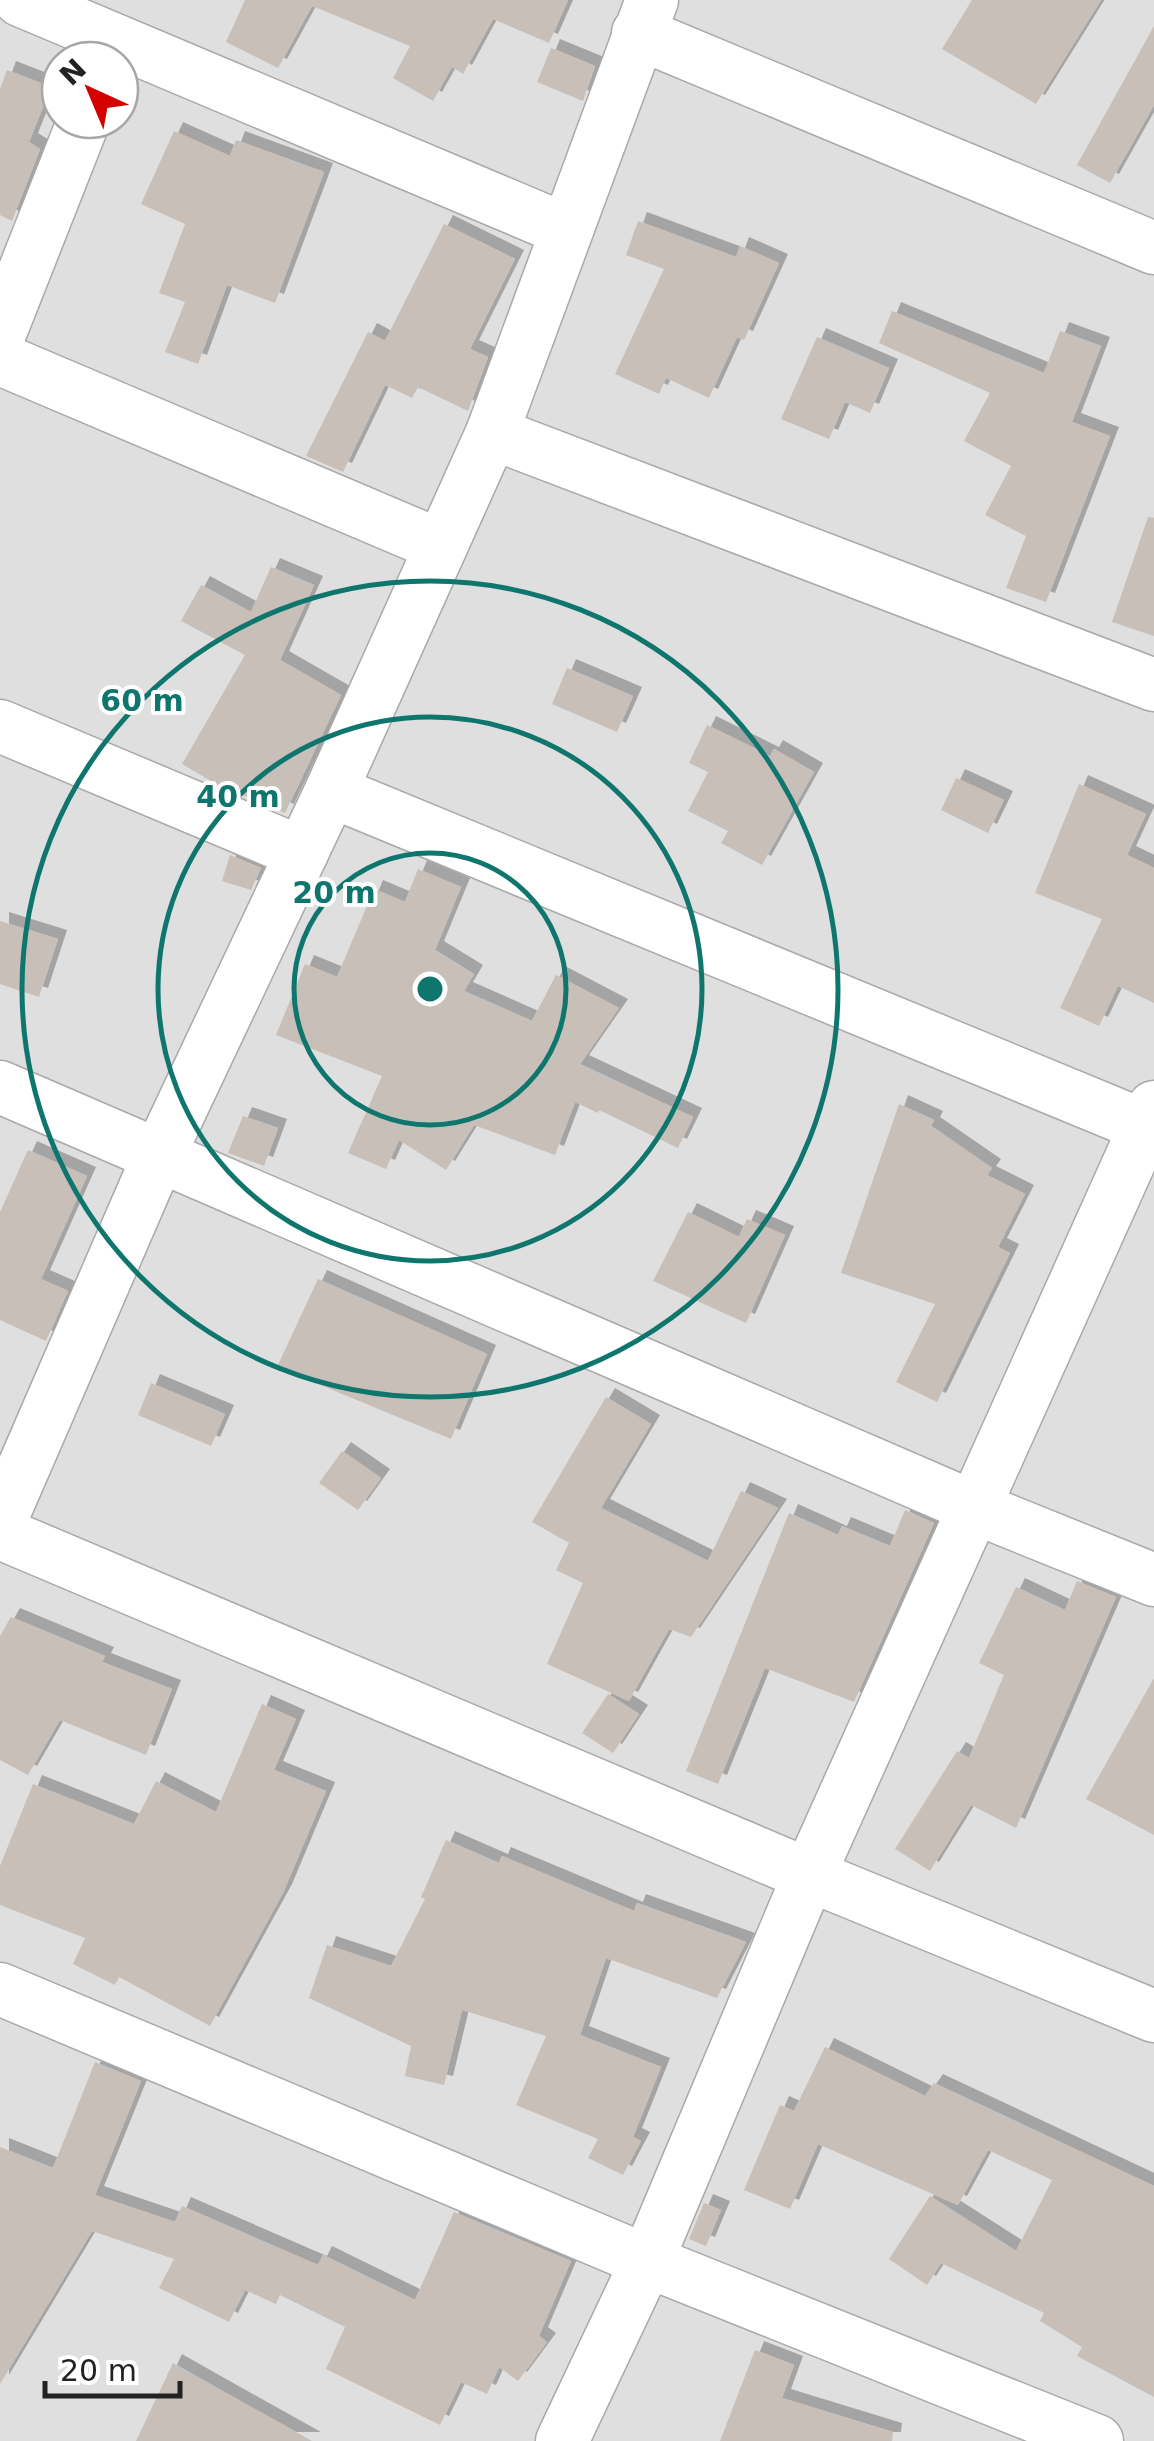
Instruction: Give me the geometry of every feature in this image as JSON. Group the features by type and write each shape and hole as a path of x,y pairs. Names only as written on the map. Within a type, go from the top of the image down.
{"street":[{"path":"20,0 119,33 566,230"},
{"path":"0,1522 160,1154 331,791 492,432 645,16 1154,248"},
{"path":"0,333 76,140"},
{"path":"0,359 441,546"},
{"path":"492,432 1154,685"},
{"path":"0,726 302,852"},
{"path":"331,791 1151,1121 972,1507 809,1875 647,2261 562,2441"},
{"path":"0,1087 972,1507 1154,1580"},
{"path":"0,1533 809,1875 1154,2016"},
{"path":"0,1989 647,2261 1098,2441"}],"shaded area":[{"path":"0,0 1154,0 1154,2441 0,2441"}],"building":[{"path":"245,0 568,0 549,43 493,19 463,74 452,67 433,101 393,78 410,46 312,6 278,68 226,42"},
{"path":"972,0 1101,0 1036,104 942,49"},
{"path":"1154,26 1154,105 1110,183 1077,165"},
{"path":"551,48 595,66 583,101 537,82"},
{"path":"7,70 40,83 40,114 29,142 40,149 12,221 0,215 0,89"},
{"path":"174,131 230,156 236,140 324,172 275,303 227,285 198,364 165,352 185,302 159,293 185,224 141,204"},
{"path":"638,221 736,257 740,246 779,263 744,340 737,337 709,398 666,378 659,394 615,374 664,269 626,255"},
{"path":"444,224 515,259 470,349 488,357 468,411 418,387 412,398 385,385 343,472 306,456 368,332 385,341"},
{"path":"892,311 1044,373 1060,331 1101,346 1072,422 1110,436 1046,602 1006,588 1026,536 985,515 1011,466 964,441 990,393 879,343"},
{"path":"817,337 889,368 870,413 845,402 829,439 781,419"},
{"path":"1148,517 1154,518 1154,636 1112,622"},
{"path":"271,567 314,585 280,660 341,695 285,813 216,784 182,764 245,655 181,621 201,585 251,612"},
{"path":"567,668 633,696 617,732 552,704"},
{"path":"707,725 770,756 774,749 814,772 762,865 721,843 728,831 688,811 708,772 689,763"},
{"path":"956,778 1004,800 988,833 941,810"},
{"path":"1079,784 1146,814 1127,855 1154,868 1154,1003 1118,986 1099,1026 1060,1008 1102,919 1035,893"},
{"path":"230,855 261,868 251,890 222,881"},
{"path":"418,869 461,887 435,950 474,974 464,991 532,1021 556,975 619,1008 580,1064 693,1117 678,1148 575,1102 555,1155 474,1125 446,1170 399,1140 386,1169 348,1153 382,1076 276,1035 305,964 337,977 374,889 405,902"},
{"path":"0,921 58,939 39,997 0,984"},
{"path":"899,1104 934,1120 931,1126 992,1168 987,1175 1025,1194 998,1247 1010,1253 937,1402 896,1382 935,1304 841,1273"},
{"path":"243,1116 278,1128 264,1166 228,1153"},
{"path":"28,1150 87,1176 41,1279 68,1291 46,1341 0,1320 0,1212"},
{"path":"688,1212 739,1237 747,1219 785,1235 746,1323 653,1281"},
{"path":"318,1279 487,1354 451,1439 277,1367"},
{"path":"151,1383 225,1414 211,1446 138,1415"},
{"path":"606,1397 651,1424 601,1508 708,1561 741,1491 778,1508 691,1637 669,1629 629,1701 547,1664 583,1583 556,1570 569,1543 532,1522"},
{"path":"342,1451 381,1478 358,1510 319,1483"},
{"path":"905,1510 934,1523 854,1702 765,1668 718,1784 686,1771 789,1513 838,1535 842,1526 890,1546"},
{"path":"1077,1581 1116,1597 1016,1828 971,1805 930,1871 895,1849 957,1751 969,1758 1004,1675 979,1663 1016,1587 1065,1610"},
{"path":"11,1617 105,1656 102,1662 172,1689 146,1755 60,1720 28,1775 0,1760 0,1636"},
{"path":"1154,1678 1154,1835 1086,1799"},
{"path":"608,1694 639,1714 613,1753 582,1733"},
{"path":"262,1704 296,1719 274,1770 326,1791 283,1893 210,2026 119,1977 115,1985 73,1964 85,1938 0,1905 0,1866 33,1784 134,1824 156,1781 216,1812"},
{"path":"446,1840 499,1863 502,1856 634,1911 637,1903 746,1942 717,1998 606,1958 580,2035 661,2067 633,2137 641,2141 623,2175 588,2158 598,2139 516,2105 546,2036 462,2010 444,2085 405,2076 411,2046 309,1998 327,1945 391,1966 425,1899 421,1897"},
{"path":"825,2047 925,2096 934,2083 1154,2186 1154,2397 1077,2356 1082,2347 1040,2321 1044,2313 941,2263 927,2285 889,2259 930,2196 1016,2251 1052,2180 988,2150 958,2205 818,2144 790,2209 744,2190 780,2105 794,2111"},
{"path":"95,2062 141,2081 95,2195 175,2222 182,2206 318,2265 323,2255 415,2300 454,2212 571,2261 539,2336 547,2342 518,2381 499,2367 487,2394 461,2382 440,2425 326,2369 345,2327 280,2295 276,2304 245,2290 229,2322 159,2288 174,2259 92,2231 0,2384 0,2147 53,2168"},
{"path":"704,2203 721,2210 706,2246 689,2239"},
{"path":"755,2350 794,2365 782,2398 893,2432 892,2441 720,2441"},
{"path":"173,2363 217,2388 312,2441 136,2441"}]}
